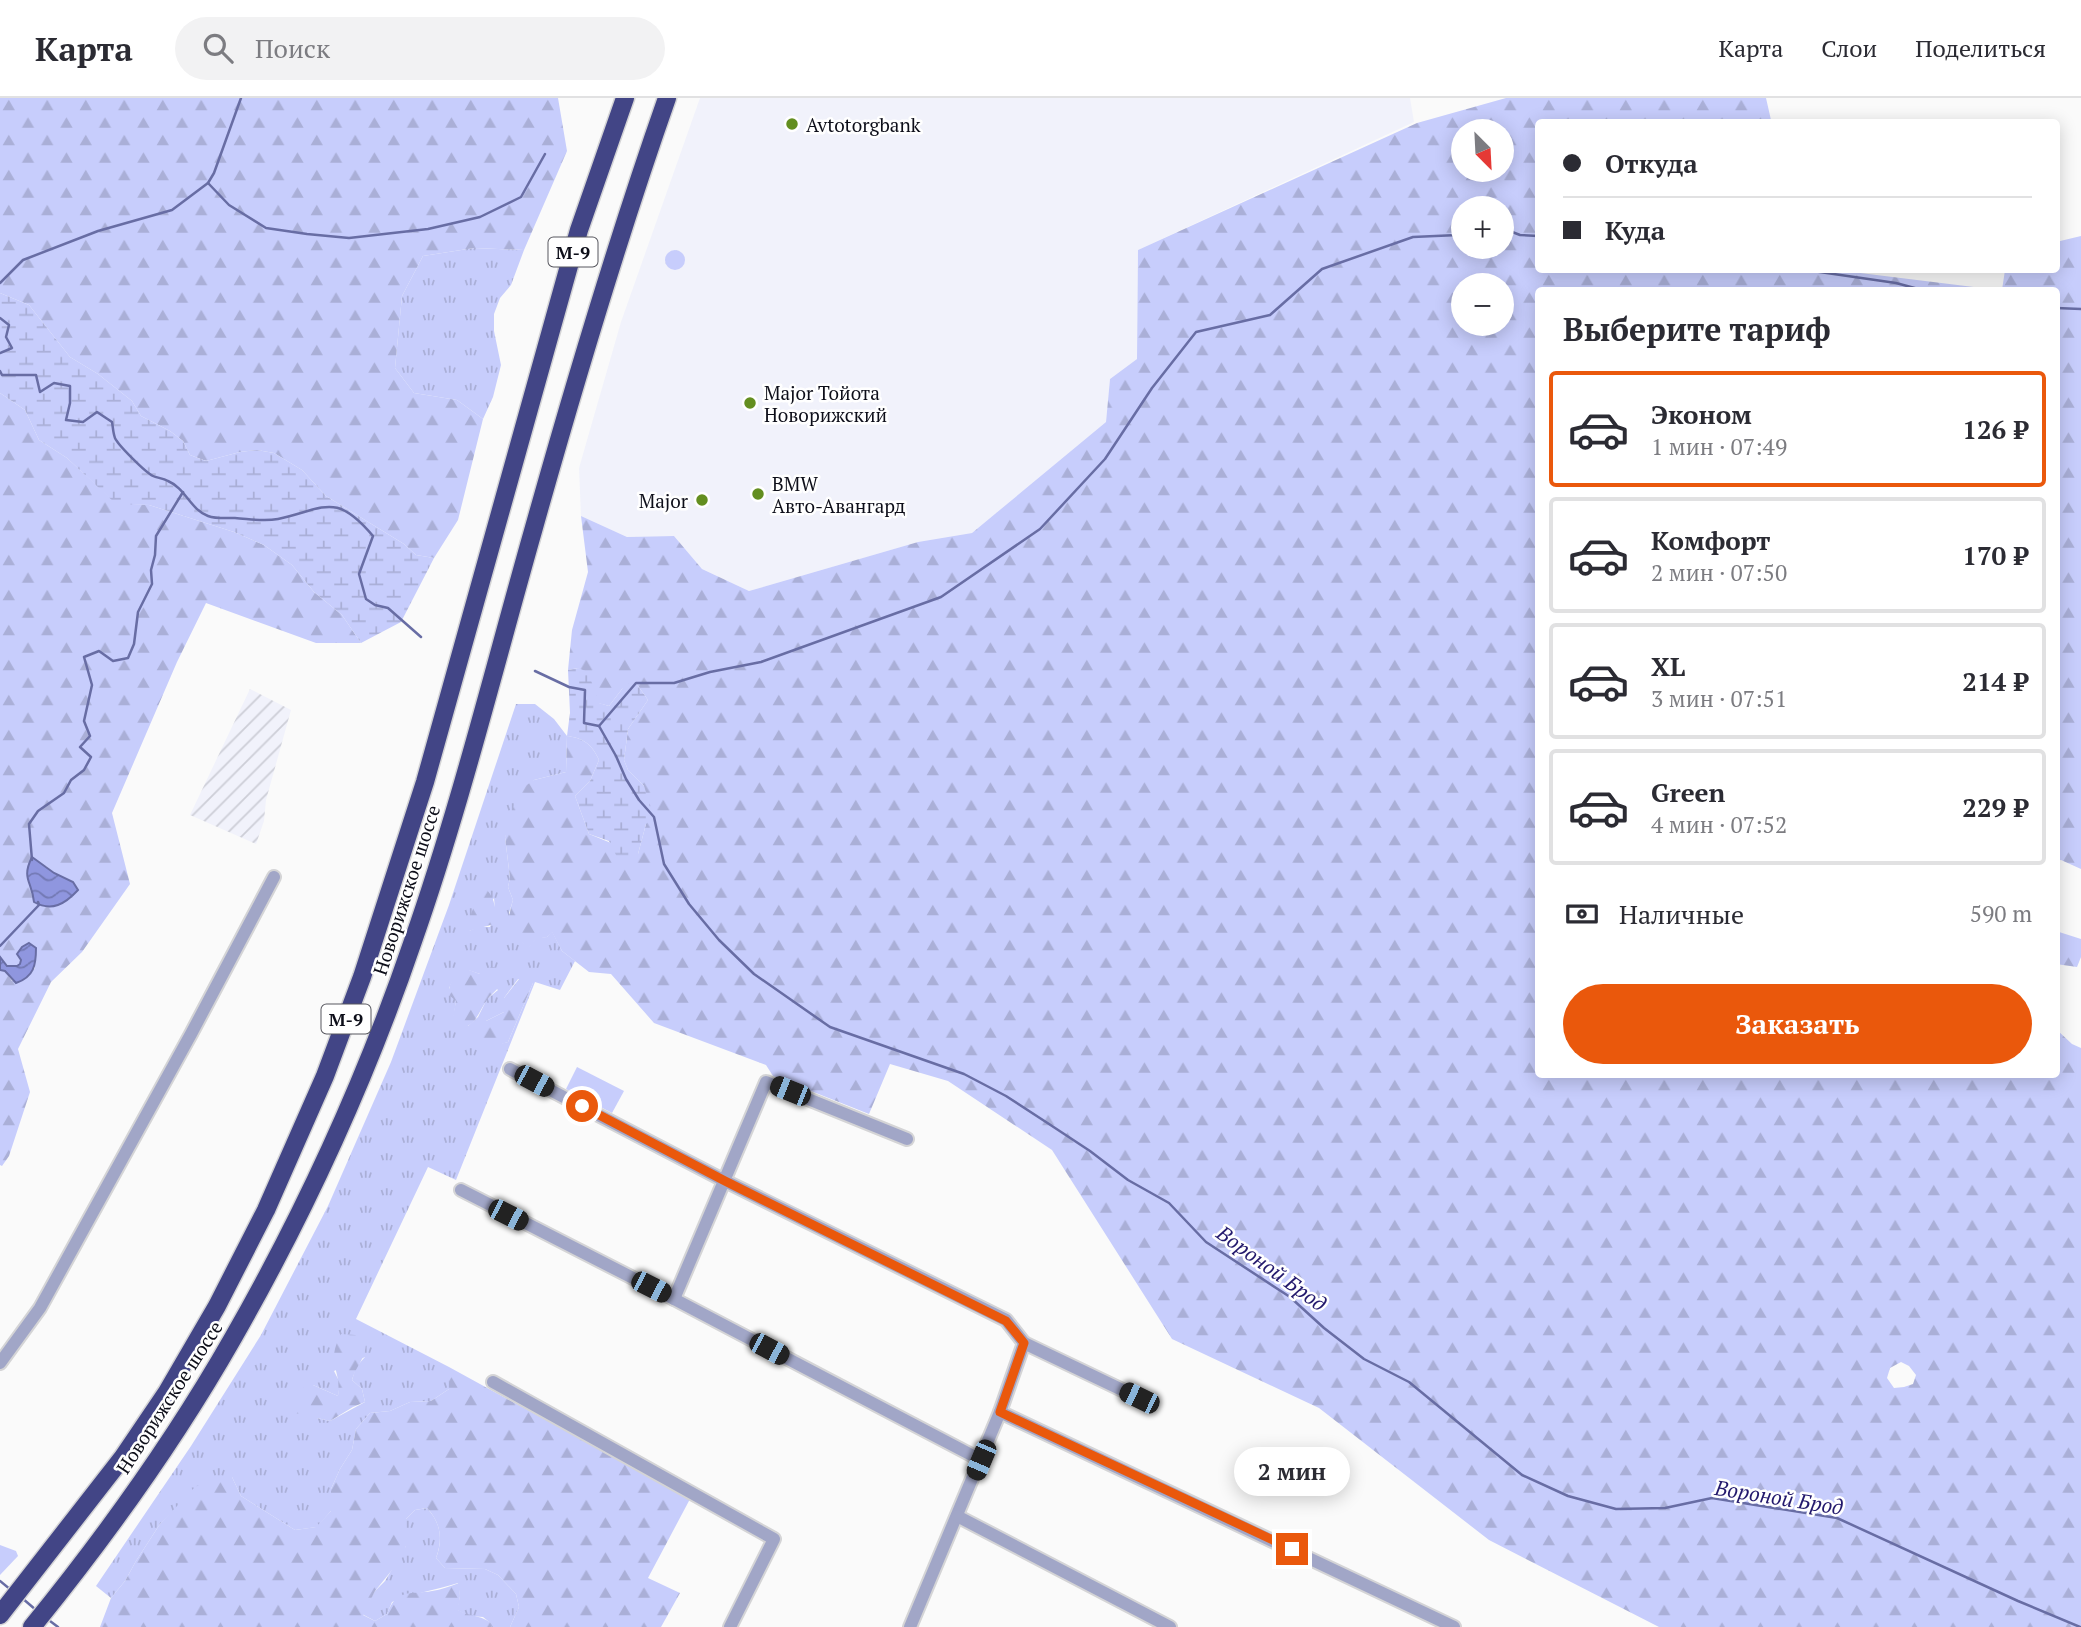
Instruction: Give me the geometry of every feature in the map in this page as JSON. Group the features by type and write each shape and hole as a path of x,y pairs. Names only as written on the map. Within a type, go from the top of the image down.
{"highway":[{"name":"Новорижское шоссе","path":"0,1615 122,1457 167,1392 217,1306 266,1210 325,1076 362,977 425,782 579,230 625,98"},
{"name":"Новорижское шоссе","path":"32,1627 61,1592 159,1458 232,1341 290,1234 330,1151 362,1074 412,944 442,853 576,382 634,193 667,98"}],"street":[{"path":"0,1363 40,1308 274,877"},
{"path":"510,1069 725,1181 1006,1321 1024,1343 1139,1398"},
{"path":"674,1299 766,1082 907,1139"},
{"path":"461,1190 981,1460"},
{"path":"910,1627 981,1460 1024,1343"},
{"path":"493,1382 775,1539 730,1627"},
{"path":"1000,1412 1454,1627"},
{"path":"957,1516 1170,1627"}],"shaded area":[{"path":"700,98 1410,98 1414,122 1138,250 1137,359 1110,379 1106,422 972,533 918,542 749,591 702,569 674,536 627,537 581,516 579,468 621,322"},
{"path":"250,689 291,710 256,844 190,815"}],"green space":[{"path":"0,98 558,98 567,151 524,250 474,248 423,256 402,296 395,368 414,393 457,400 483,419 458,520 434,558 416,555 404,544 326,496 302,470 274,453 257,450 240,452 206,461 190,455 183,441 141,416 132,401 98,374 70,357 29,305 0,293"},
{"path":"1506,98 1766,98 1771,119 1535,119 1535,273 1860,273 1974,287 1535,287 1535,1078 2060,1078 2060,1033 2081,1048 2081,1627 1659,1627 1489,1540 1319,1408 1172,1339 1052,1150 948,1081 890,1064 869,1114 773,1076 766,1065 654,1023 611,974 589,972 562,951 552,932 547,937 536,939 528,949 517,937 510,922 513,900 508,887 510,878 505,837 518,791 534,780 566,772 567,736 586,743 599,760 590,781 575,796 589,834 638,854 646,824 644,786 628,770 624,760 628,729 648,700 636,683 622,689 609,706 598,703 578,668 568,670 572,630 588,572 581,516 627,537 674,536 702,569 749,591 918,542 972,533 1106,422 1110,379 1137,359 1138,250 1417,123","holes":["1901,1362 1909,1366 1916,1375 1913,1384 1894,1388 1887,1378 1890,1368"]},
{"path":"2081,236 2081,869 2060,860 2060,287 2002,287 2005,273 2060,273 2060,241"},
{"path":"474,248 524,250 511,285 500,298 494,314 494,331 501,365 493,397 483,419 457,400 414,393 395,368 402,296 423,256"},
{"path":"675,250 682,253 685,260 682,267 675,270 668,267 665,260 668,253"},
{"path":"0,293 29,305 70,357 98,374 132,401 141,416 183,441 190,455 206,461 257,450 274,453 302,470 326,496 404,544 416,555 434,558 401,622 361,643 342,615 314,592 292,565 264,545 234,532 149,505 116,504 67,458 39,440 25,410 0,393"},
{"path":"0,393 25,410 39,440 67,458 116,503 149,505 234,532 264,545 292,565 314,592 342,615 361,643 316,643 206,603 177,662 112,813 130,884 82,952 51,982 18,1049 30,1092 9,1156 2,1166 0,970 5,971 12,981 27,978 35,968 36,952 13,967 0,957","holes":["46,866 73,882 34,902 32,888"]},
{"path":"578,668 588,672 599,703 609,706 630,682 636,683 648,700 628,729 624,760 628,770 644,786 654,817 646,824 638,854 628,859 618,859 609,841 589,834 575,796 590,781 599,760 586,743 567,736 570,713 568,670"},
{"path":"516,704 535,704 554,719 567,736 566,772 534,780 505,837 510,878 508,887 513,900 509,913 528,948 536,938 547,937 552,931 562,951 575,961 560,990 535,982 456,1180 428,1167 356,1319 449,1367 449,1389 431,1401 410,1402 390,1411 370,1413 356,1429 352,1450 331,1489 331,1511 317,1527 295,1530 241,1496 232,1477 176,1509 160,1524 125,1581 111,1598 96,1586 191,1446 261,1335 328,1206 391,1062 449,905","holes":["494,898 495,910 490,927 478,927 469,931","468,970 480,974 498,990 487,999 478,1017 468,1026 453,1021 456,1001 449,988 452,982","518,979 533,983 508,1042 495,1045 486,1021 504,1012 504,998","365,1357 356,1367 352,1380 362,1389 365,1402 330,1421 317,1418 313,1385 338,1396 340,1383 334,1371"]},
{"path":"487,890 499,921 469,931 473,909"},
{"path":"2060,932 2081,939 2081,957 2077,967 2060,965"},
{"path":"492,967 505,972 501,984 472,1023 456,1028 452,1021 456,1001 449,995 454,978 464,970 480,974"},
{"path":"523,974 530,974 533,983 508,1042 489,1048 481,1042 478,1032 486,1021 504,1012 504,998"},
{"path":"577,1067 624,1091 612,1113 566,1089"},
{"path":"341,1334 355,1335 366,1343 352,1380 362,1389 365,1402 330,1421 291,1412 290,1399 300,1389 313,1385 338,1396 334,1353"},
{"path":"449,1367 690,1499 648,1578 680,1593 661,1627 510,1627 519,1607 516,1594 498,1575 485,1569 445,1568 436,1558 440,1545 439,1532 427,1508 415,1510 406,1519 406,1546 401,1559 375,1591 363,1615 375,1621 387,1614 400,1596 439,1590 459,1583 458,1610 485,1619 494,1625 491,1627 100,1627 111,1598 125,1581 160,1524 195,1487 219,1477 232,1477 241,1496 295,1530 316,1527 331,1511 331,1489 352,1450 356,1429 370,1413 390,1411 410,1402 431,1401 449,1389"},
{"path":"427,1508 435,1519 439,1532 440,1544 436,1558 445,1568 485,1569 498,1575 516,1594 519,1607 510,1627 491,1627 493,1625 483,1617 470,1616 457,1610 460,1596 458,1583 392,1602 387,1614 375,1621 362,1614 406,1546 406,1519 415,1510"},
{"path":"0,1545 16,1551 18,1556 0,1575"}],"water":[{"path":"32,857 54,873 73,882 78,890 58,905 47,906 34,902 27,875"},
{"path":"29,943 36,948 34,965 27,977 16,983 5,971 0,970 0,957 7,966 17,966 21,960 17,954"}],"waterway":[{"path":"0,283 23,260 98,231 172,210 208,183 241,98"},
{"path":"208,183 229,205 266,228 349,238 428,229 480,217 521,197 545,154"},
{"path":"1514,233 1535,236"},
{"path":"599,726 636,683 674,683 710,672 761,662 941,597 1040,529 1105,459 1152,388 1196,332 1270,315 1322,269 1413,237 1451,235"},
{"path":"1827,273 1911,287"},
{"path":"2060,308 2081,309"},
{"name":"Вороной Брод","path":"0,318 9,325 6,337 12,348 0,353"},
{"name":"Вороной Брод","path":"0,371 2,375 36,375 40,392 54,383 70,386 66,420 83,422 97,412 112,422 115,438 132,458 153,476 174,484 197,509 208,516 272,520 329,507 349,513 373,536 359,574 366,599 375,605 388,608 421,637"},
{"path":"32,860 29,824 38,811 64,793 71,780 84,770 91,757 80,747 90,736 84,721 92,685 84,657 99,651 113,661 128,658 134,644 138,612 152,584 151,570 156,536 183,492"},
{"name":"Вороной Брод","path":"535,671 569,687 585,690 584,723 599,726 626,779 654,817 664,864 689,904 719,940 754,974 830,1027 964,1074 1006,1096 1049,1124 1128,1180 1169,1203 1206,1242 1290,1297 1364,1359 1409,1382 1522,1475 1568,1496 1616,1509 1665,1508 1712,1498 1837,1518 2080,1627"},
{"path":"0,946 39,905 38,902"},
{"path":"0,1581 11,1590"},
{"path":"22,1598 36,1610"},
{"path":"46,1618 58,1627"}],"place":[{"name":"Avtotorgbank","path":"792,124"},
{"name":"Major Тойота Новорижский","path":"750,403"},
{"name":"BMW Авто-Авангард","path":"758,494"},
{"name":"Major","path":"702,500"}],"route":[{"path":"582,1106 725,1181 1006,1321 1024,1343 1000,1412 1292,1549"}]}
